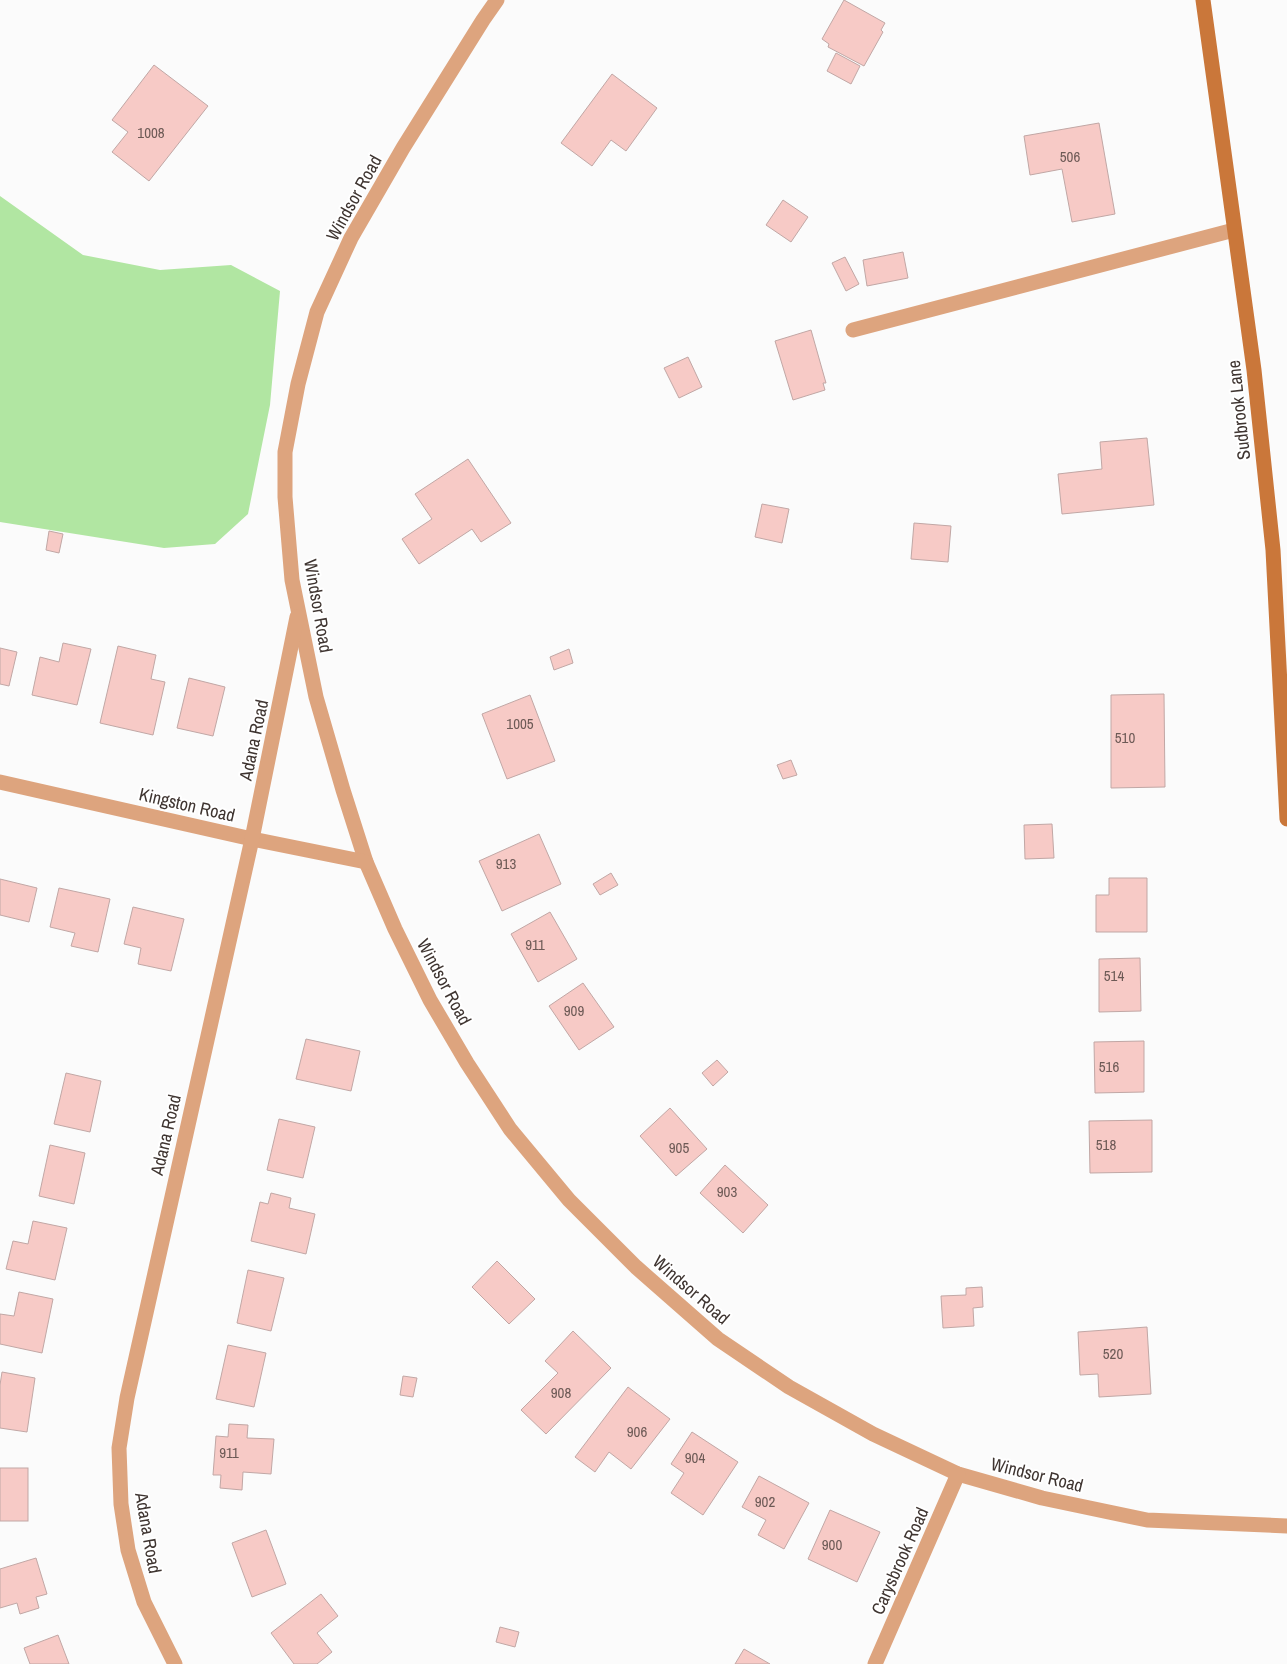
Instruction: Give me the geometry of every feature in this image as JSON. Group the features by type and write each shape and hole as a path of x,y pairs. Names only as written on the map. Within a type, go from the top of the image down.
{"street":[{"name":"Windsor Road","path":"497,0 482,20 428,108 351,238 317,312 298,384 285,452 292,580 316,697 366,862 395,929 421,982 467,1063 510,1129 569,1200 636,1267 718,1339 789,1387 873,1434 958,1474 1042,1498 1146,1520 1287,1526"},
{"name":"Sudbrook Lane","path":"1202,0 1254,370 1273,550 1287,820"},
{"path":"853,330 1234,230"},
{"name":"Adana Road","path":"175,1664 144,1602 128,1550 121,1504 119,1448 127,1398 252,839 286,677 298,609"},
{"name":"Kingston Road","path":"0,782 252,839 366,862"},
{"name":"Carysbrook Road","path":"875,1664 958,1474"}],"green space":[{"path":"0,196 83,255 160,270 231,265 280,291 270,405 248,514 215,544 164,548 0,522"}],"building":[{"path":"844,0 885,23 881,30 883,32 864,66 828,47 829,44 822,39"},
{"path":"836,53 860,66 851,84 827,71"},
{"path":"154,65 208,106 149,181 112,152 128,132 112,120"},
{"path":"612,74 657,108 626,151 611,140 592,166 561,143"},
{"path":"1099,123 1115,214 1072,222 1062,169 1030,175 1024,136"},
{"path":"783,200 808,217 791,242 766,225"},
{"path":"903,252 908,278 867,286 863,260"},
{"path":"845,257 859,284 846,291 832,263"},
{"path":"811,330 826,383 823,383 825,390 793,400 775,341"},
{"path":"688,357 702,387 679,398 664,368"},
{"path":"1147,438 1154,505 1062,514 1058,474 1102,469 1100,442"},
{"path":"468,459 511,523 481,542 472,529 419,564 402,539 432,519 415,494"},
{"path":"762,504 789,509 782,543 755,537"},
{"path":"914,523 951,526 948,562 911,559"},
{"path":"49,531 63,534 59,553 46,550"},
{"path":"63,643 91,649 77,705 32,695 40,657 59,662"},
{"path":"118,646 156,655 151,679 165,682 153,735 100,723"},
{"path":"0,648 17,652 9,686 0,684"},
{"path":"569,649 573,663 554,670 550,657"},
{"path":"189,678 225,687 213,736 177,728"},
{"path":"1164,694 1165,787 1111,788 1111,695"},
{"path":"530,695 555,761 507,779 482,714"},
{"path":"791,760 797,775 783,779 777,765"},
{"path":"1052,824 1054,858 1025,859 1024,825"},
{"path":"539,834 561,884 502,911 479,861"},
{"path":"611,873 618,885 600,895 593,884"},
{"path":"1109,878 1147,878 1147,932 1096,932 1096,895 1109,895"},
{"path":"0,879 37,888 29,922 0,915"},
{"path":"59,888 110,899 98,952 71,946 75,933 50,927"},
{"path":"133,907 184,919 171,971 138,964 141,948 124,944"},
{"path":"550,912 577,959 538,982 511,934"},
{"path":"1140,958 1141,1011 1099,1012 1099,959"},
{"path":"583,983 614,1027 579,1050 549,1006"},
{"path":"306,1039 360,1051 351,1091 296,1079"},
{"path":"1144,1041 1144,1092 1095,1093 1094,1042"},
{"path":"717,1060 728,1072 713,1086 702,1073"},
{"path":"66,1073 101,1081 90,1132 54,1124"},
{"path":"670,1108 707,1149 676,1176 640,1136"},
{"path":"279,1119 315,1127 303,1178 267,1170"},
{"path":"1152,1120 1152,1172 1090,1173 1089,1121"},
{"path":"50,1145 85,1153 74,1204 39,1196"},
{"path":"725,1165 768,1205 743,1233 700,1193"},
{"path":"271,1193 291,1198 289,1208 315,1214 306,1254 251,1241 260,1202 268,1204"},
{"path":"33,1221 67,1228 55,1280 6,1269 13,1241 28,1244"},
{"path":"497,1261 535,1299 509,1324 472,1287"},
{"path":"248,1270 284,1278 271,1331 237,1323"},
{"path":"982,1287 983,1307 973,1308 974,1326 943,1328 941,1296 966,1295 966,1288"},
{"path":"19,1292 53,1299 42,1353 0,1344 0,1314 14,1316"},
{"path":"1147,1327 1151,1394 1099,1397 1098,1374 1080,1375 1078,1332"},
{"path":"573,1331 611,1368 546,1434 521,1410 558,1373 545,1361"},
{"path":"228,1345 266,1353 254,1407 216,1399"},
{"path":"2,1372 35,1378 27,1432 0,1428 0,1385"},
{"path":"403,1376 417,1378 413,1397 400,1395"},
{"path":"628,1387 670,1419 631,1469 609,1452 595,1472 575,1457"},
{"path":"229,1424 248,1425 247,1438 274,1439 271,1474 243,1472 242,1490 220,1488 221,1475 213,1475 216,1436 228,1437"},
{"path":"692,1432 738,1462 703,1515 671,1493 684,1473 671,1464"},
{"path":"0,1468 28,1468 28,1521 0,1521"},
{"path":"759,1476 809,1503 784,1549 758,1535 766,1520 742,1507"},
{"path":"830,1510 880,1532 857,1582 808,1559"},
{"path":"266,1530 286,1584 252,1597 232,1543"},
{"path":"36,1558 47,1594 36,1597 39,1608 20,1614 17,1603 0,1608 0,1569"},
{"path":"321,1594 338,1616 317,1633 332,1652 317,1664 294,1664 271,1633"},
{"path":"500,1627 519,1632 515,1647 496,1642"},
{"path":"58,1635 69,1664 30,1664 24,1648"},
{"path":"744,1649 770,1664 735,1664"}]}
